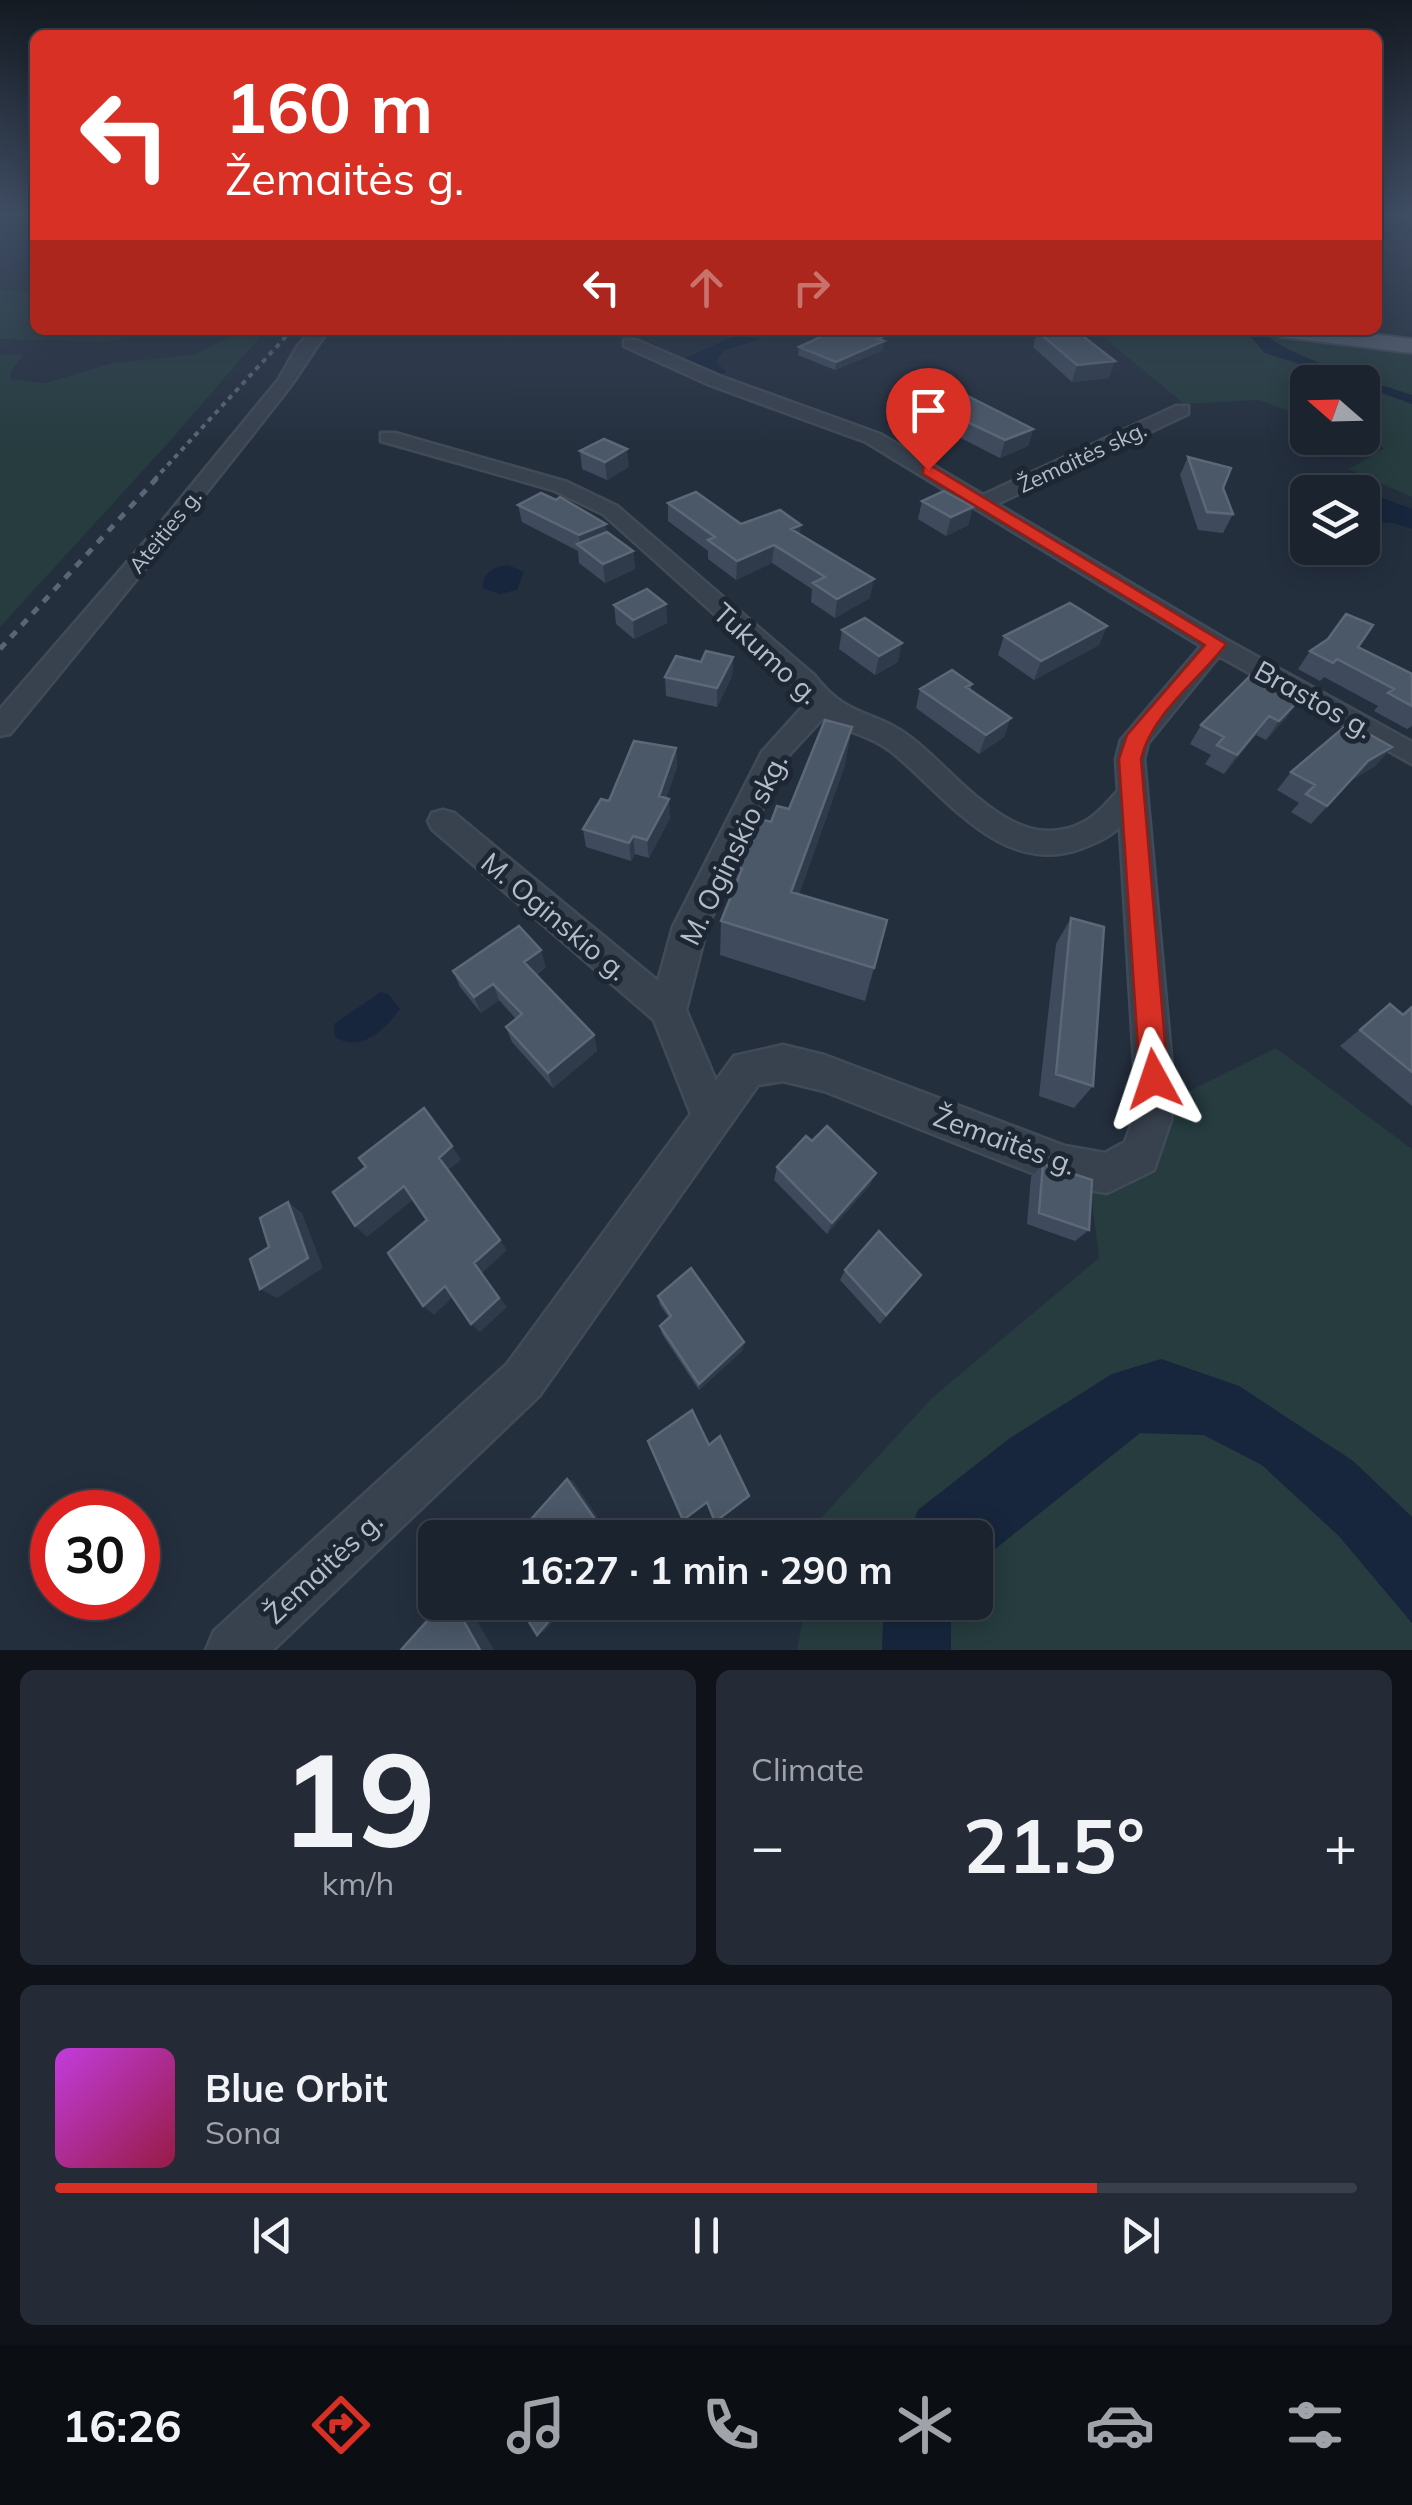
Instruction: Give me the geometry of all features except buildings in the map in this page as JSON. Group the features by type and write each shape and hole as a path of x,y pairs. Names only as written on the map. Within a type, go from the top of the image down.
{"main road":[{"path":"1323,335 1412,346"}],"street":[{"name":"Ateities g.","path":"0,727 158,541 286,381 316,335"},
{"path":"630,343 716,381 873,438 1216,644"},
{"name":"Žemaitės skg.","path":"982,503 1182,410"},
{"name":"Tukumo g.","path":"388,436 560,486 610,510 806,682 820,704 842,720 895,740 993,826 1026,843 1066,843 1096,831 1131,796"},
{"name":"Brastos g.","path":"1216,644 1412,754"},
{"name":"Žemaitės g.","path":"237,1648 523,1380 747,1068 783,1063 824,1073 1065,1166 1107,1174 1140,1156 1152,1120 1154,1079 1130,759 1134,740 1216,644"},
{"name":"M. Oginskio skg.","path":"668,1010 690,927 767,769 776,752 820,704"},
{"name":"M. Oginskio g.","path":"443,821 668,1010"},
{"path":"668,1010 712,1117"}],"green space":[{"path":"0,291 30,292 30,335 136,335 109,342 0,339"},
{"path":"234,335 262,335 0,627 0,354 23,355 10,372 11,379 46,383 113,363 194,355"},
{"path":"1101,335 1250,337 1265,353 1301,365 1290,365 1290,412 1259,400 1184,404"},
{"path":"1267,335 1412,352 1412,395 1380,385 1380,365 1325,365 1289,350"},
{"path":"1380,392 1412,404 1412,497 1380,483 1380,475 1362,475 1349,469 1380,455 1385,448 1380,446"},
{"path":"1276,1048 1412,1149 1412,1517 1353,1461 1239,1386 1161,1359 918,1510 914,1520 821,1520 933,1397 1099,1258 1091,1193 1152,1156 1183,1094"},
{"path":"1140,1433 1204,1435 1262,1465 1339,1536 1412,1623 1412,1650 951,1650 952,1620 993,1620 993,1551"},
{"path":"803,1620 883,1620 882,1650 797,1650"}],"water":[{"path":"738,335 760,339 723,351 716,362 726,372 720,374 685,358"},
{"path":"1249,335 1268,335 1289,350 1325,365 1305,365 1265,353"},
{"path":"1380,385 1412,395 1412,404 1380,392"},
{"path":"1380,497 1412,509 1412,529 1380,523"},
{"path":"508,565 524,572 517,590 500,594 482,588 490,571"},
{"path":"381,992 389,995 400,1009 387,1025 362,1041 335,1037 334,1024"},
{"path":"1161,1359 1239,1386 1353,1461 1412,1517 1412,1623 1339,1536 1262,1465 1204,1435 1140,1433 993,1551 993,1520 914,1520 918,1510 1010,1438 1112,1374"},
{"path":"883,1620 952,1620 951,1650 882,1650"}],"railway":[{"path":"154,480 287,335"},
{"path":"0,649 157,478"}],"route":[{"path":"928,470 1216,644 1134,740 1130,759 1154,1079"}]}
